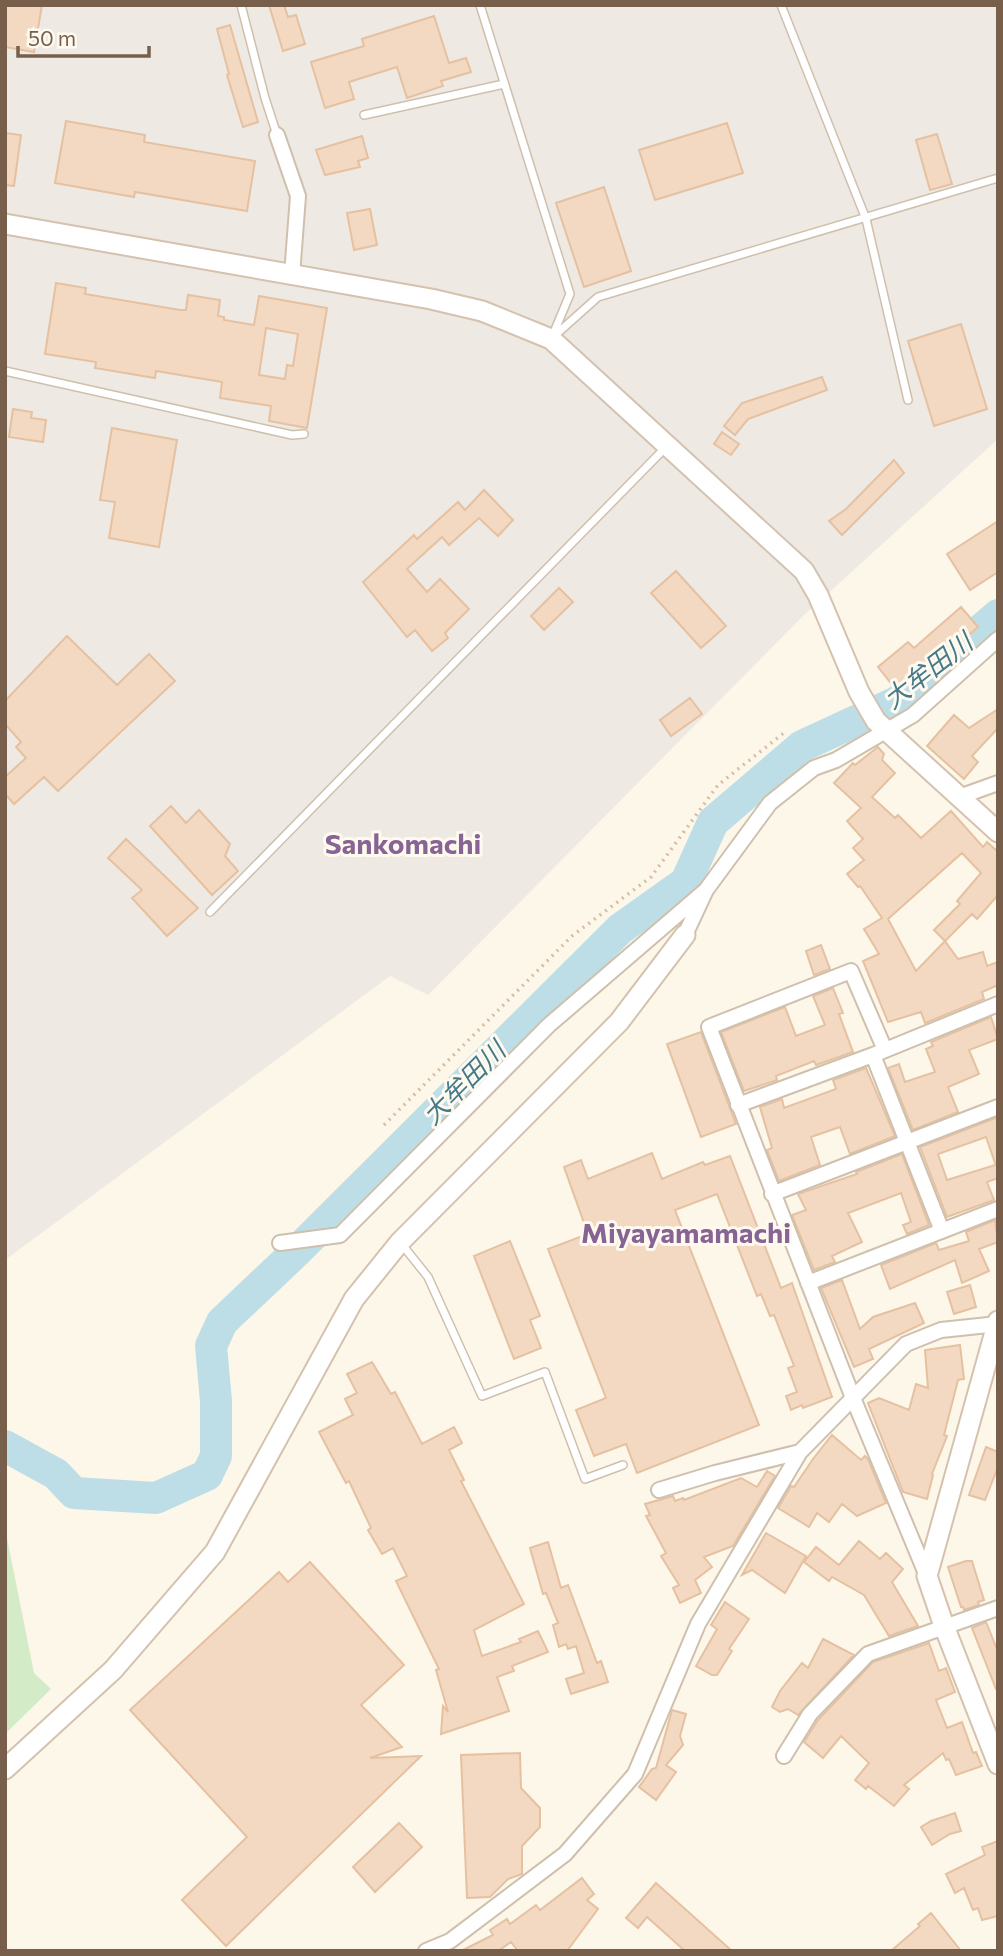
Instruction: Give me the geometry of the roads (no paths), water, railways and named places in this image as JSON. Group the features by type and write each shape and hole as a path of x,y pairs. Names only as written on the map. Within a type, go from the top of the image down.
{"street":[{"path":"277,135 298,196 292,275"},
{"path":"5,224 430,299 482,311 551,339 804,571 818,595 859,692 876,721 998,832"},
{"path":"5,1769 113,1670 215,1552 354,1299 400,1242 619,1022 685,935 706,890 770,803 814,768 835,760 913,715 998,639"},
{"path":"959,797 998,783"},
{"path":"280,1244 340,1235 549,1026 706,890"},
{"path":"942,1231 907,1140 851,971 709,1027 853,1398 928,1576 944,1626 998,1764"},
{"path":"738,1105 998,1004"},
{"path":"772,1194 998,1107"},
{"path":"808,1283 998,1209"},
{"path":"426,1951 450,1941 565,1854 635,1774 698,1624 800,1452 906,1344 941,1330 997,1323 928,1576"},
{"path":"659,1490 800,1452"},
{"path":"784,1756 810,1714 868,1654 998,1608"}],"lane":[{"path":"241,5 277,135"},
{"path":"480,5 570,294 551,339"},
{"path":"781,5 866,219 908,400"},
{"path":"364,116 504,84"},
{"path":"551,339 598,297 998,178"},
{"path":"5,371 292,435 304,434"},
{"path":"210,912 667,446"},
{"path":"400,1242 428,1277 482,1396 545,1371 584,1479 623,1465"}],"waterway":[{"name":"大牟田川","path":"5,1446 56,1474 74,1493 156,1498 207,1475 216,1456 216,1401 211,1346 222,1322 297,1251 620,929 686,882 713,822 802,746 897,702 998,615"}],"district":[{"name":"Sankomachi","path":"403,844"},
{"name":"Miyayamamachi","path":"686,1233"}]}
